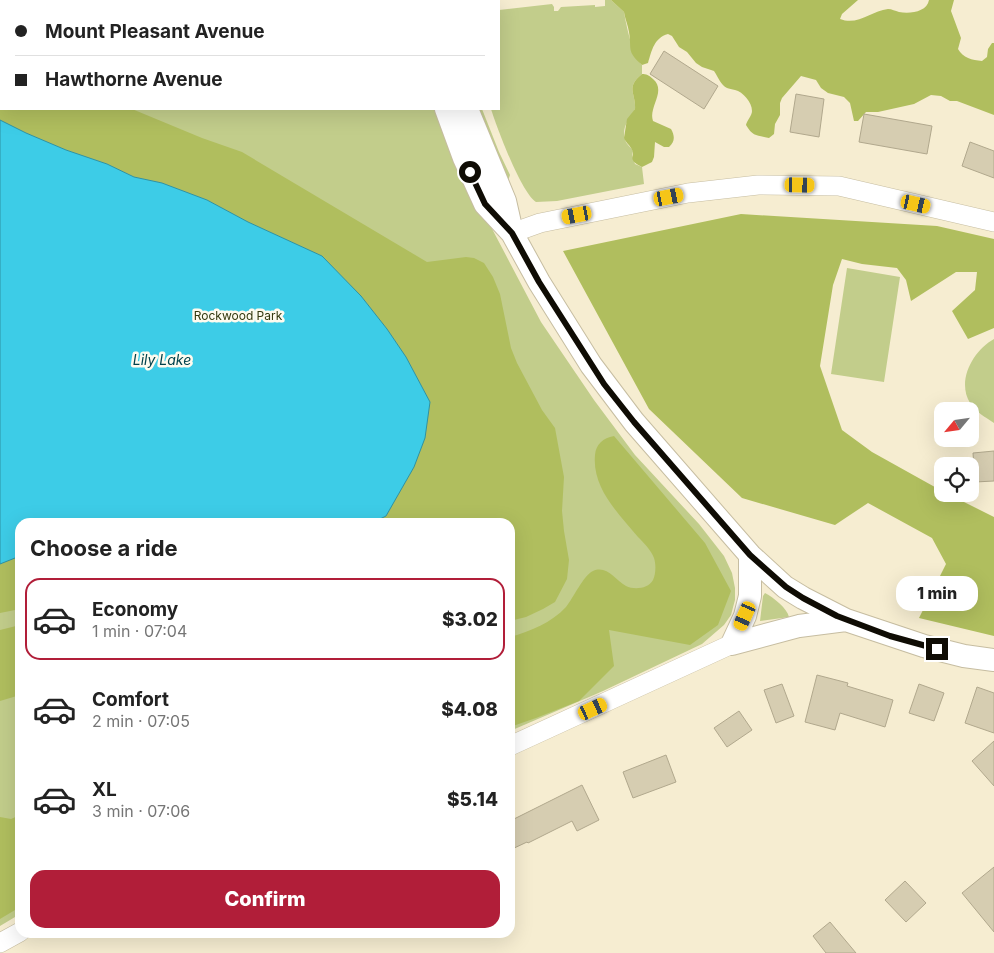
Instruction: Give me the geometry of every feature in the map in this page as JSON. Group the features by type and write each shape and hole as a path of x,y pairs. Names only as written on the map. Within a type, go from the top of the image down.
{"street":[{"path":"446,110 464,158 485,204 512,233 544,290 604,384 634,422 750,555 786,587 846,620 924,646 964,656 994,660"},
{"path":"468,110 505,201 512,233"},
{"path":"512,233 540,223 688,193 758,185 839,186 994,222"},
{"path":"732,644 745,616 750,596 750,555"},
{"path":"515,744 732,644 799,626 846,620"},
{"path":"0,943 15,935"}],"green space":[{"path":"605,0 611,0 624,12 633,48 642,65 642,74 634,83 632,91 635,109 626,124 624,137 633,151 632,155 635,164 642,167 644,184 557,201 536,202 523,186 491,110 500,110 500,10 552,4 554,11 558,11 561,7 605,6"},
{"path":"611,0 858,0 842,14 840,19 853,21 888,9 903,13 922,10 929,0 954,0 951,11 961,38 958,49 962,55 982,61 987,57 988,49 994,43 994,115 957,101 950,101 941,96 931,95 914,104 878,112 866,112 858,121 854,121 850,103 844,97 828,93 821,88 816,80 801,76 782,98 780,115 775,124 774,134 769,138 758,136 753,134 746,125 752,111 746,98 738,91 725,87 714,71 696,63 687,52 679,47 672,36 668,34 660,38 654,45 648,63 642,65 632,53 629,29 624,12"},
{"path":"642,74 648,75 657,84 658,94 653,110 653,121 671,129 674,139 669,147 664,147 655,142 652,162 642,167 634,162 632,151 624,138 627,119 635,109 632,91 634,83"},
{"name":"Rockwood Park","path":"0,110 439,110 469,185 541,322 594,400 635,455 699,524 724,556 732,573 735,588 735,600 731,615 724,625 702,644 603,691 515,729 515,518 15,518 15,917 0,926"},
{"path":"0,110 134,110 202,138 242,152 427,262 466,257 474,258 484,263 493,277 500,294 511,348 517,363 542,410 555,428 564,477 562,511 569,560 567,579 555,602 526,617 515,620 515,518 382,518 386,516 430,402 406,357 387,329 361,296 322,256 248,222 207,200 162,183 134,177 107,164 66,150 26,133 0,120"},
{"path":"473,110 482,110 510,175 508,181"},
{"path":"741,214 937,226 994,239 994,328 968,339 952,311 975,290 977,272 956,272 911,301 906,280 897,268 862,264 842,259 833,285 820,366 842,430 872,452 934,487 934,502 964,502 994,517 994,636 919,618 946,564 932,538 868,503 835,525 742,498 649,409 563,251"},
{"path":"847,268 900,277 884,382 831,374"},
{"path":"994,339 994,423 979,412 979,402 970,402 965,385 969,366 980,350"},
{"path":"614,436 705,543 731,591 718,625 690,645 609,630 614,666 579,701 515,725 515,635 540,626 554,618 566,607 586,577 593,571 603,570 626,586 633,588 641,588 648,585 654,578 655,563 651,552 615,509 602,489 598,478 595,467 595,455 599,445 607,438"},
{"path":"15,558 15,610 0,613 0,564"},
{"path":"765,593 783,607 789,617 760,621"},
{"path":"15,626 15,696 0,701 0,630"},
{"path":"0,817 11,819 15,817 15,910 0,919"}],"water":[{"name":"Lily Lake","path":"0,120 26,133 66,150 107,164 134,177 162,183 207,200 248,222 322,256 361,296 387,329 406,357 430,402 425,438 414,467 386,516 382,518 15,518 15,558 0,564"}],"building":[{"path":"664,51 718,86 704,109 650,74"},
{"path":"796,94 824,99 819,137 790,132"},
{"path":"864,114 932,126 927,154 859,142"},
{"path":"970,142 994,151 994,178 962,166"},
{"path":"994,451 994,481 979,482 979,457 973,457 973,453"},
{"path":"817,675 848,683 847,686 893,700 885,727 840,713 835,730 805,722"},
{"path":"782,684 794,716 776,723 764,690"},
{"path":"919,684 944,693 934,721 909,713"},
{"path":"977,687 994,693 994,733 965,723"},
{"path":"739,711 752,730 727,747 714,728"},
{"path":"994,741 994,786 972,761"},
{"path":"666,755 676,782 633,798 623,772"},
{"path":"582,785 599,820 577,831 572,821 515,848 515,818"},
{"path":"994,867 994,932 962,893"},
{"path":"905,881 926,903 906,922 885,900"},
{"path":"830,922 856,953 826,953 813,936"}],"route":[{"path":"470,172 485,204 512,233 539,282 604,384 634,422 750,555 786,587 837,616 890,636 937,649"}]}
